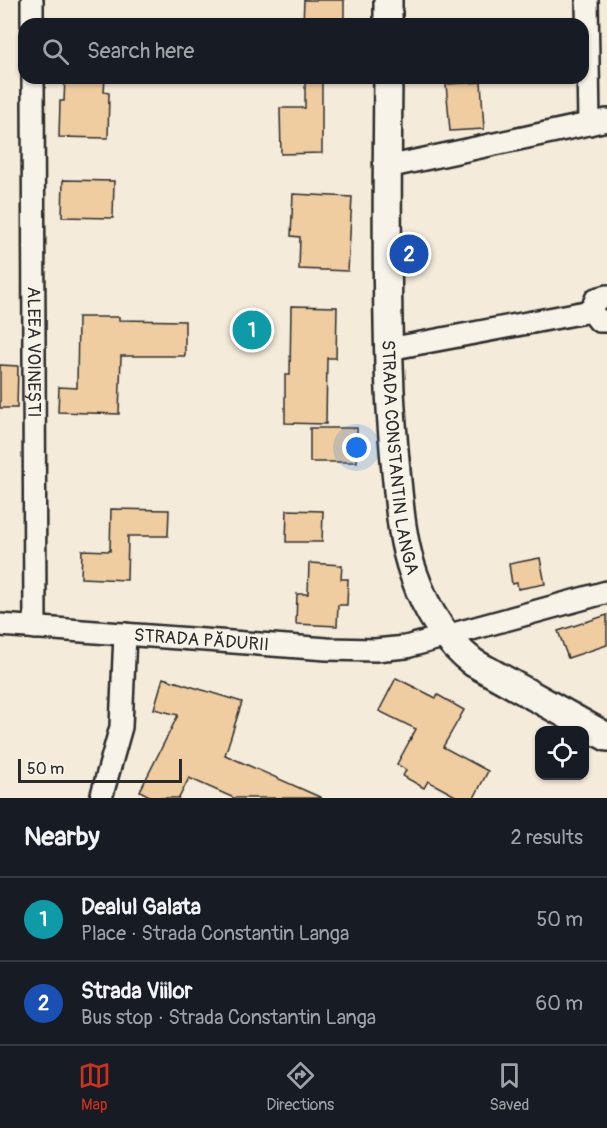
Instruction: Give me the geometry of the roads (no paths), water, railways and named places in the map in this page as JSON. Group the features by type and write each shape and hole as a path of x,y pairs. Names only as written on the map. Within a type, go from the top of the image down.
{"main road":[{"path":"388,0 388,18"},
{"name":"STRADA CONSTANTIN LANGA","path":"388,84 388,349 392,436 404,539 414,575 422,595 445,636 461,653 474,663 607,737"}],"street":[{"path":"32,0 32,18"},
{"path":"587,0 589,18"},
{"path":"387,167 598,122 589,22"},
{"name":"ALEEA VOINEȘTI","path":"33,84 35,628"},
{"path":"388,349 599,316 596,299 607,296"},
{"name":"STRADA PĂDURII","path":"104,797 121,727 125,634 375,650 406,648 607,592"},
{"path":"0,626 125,634"}],"place":[{"name":"Strada Viilor","path":"409,254"},
{"name":"Dealul Galata","path":"252,330"}]}
